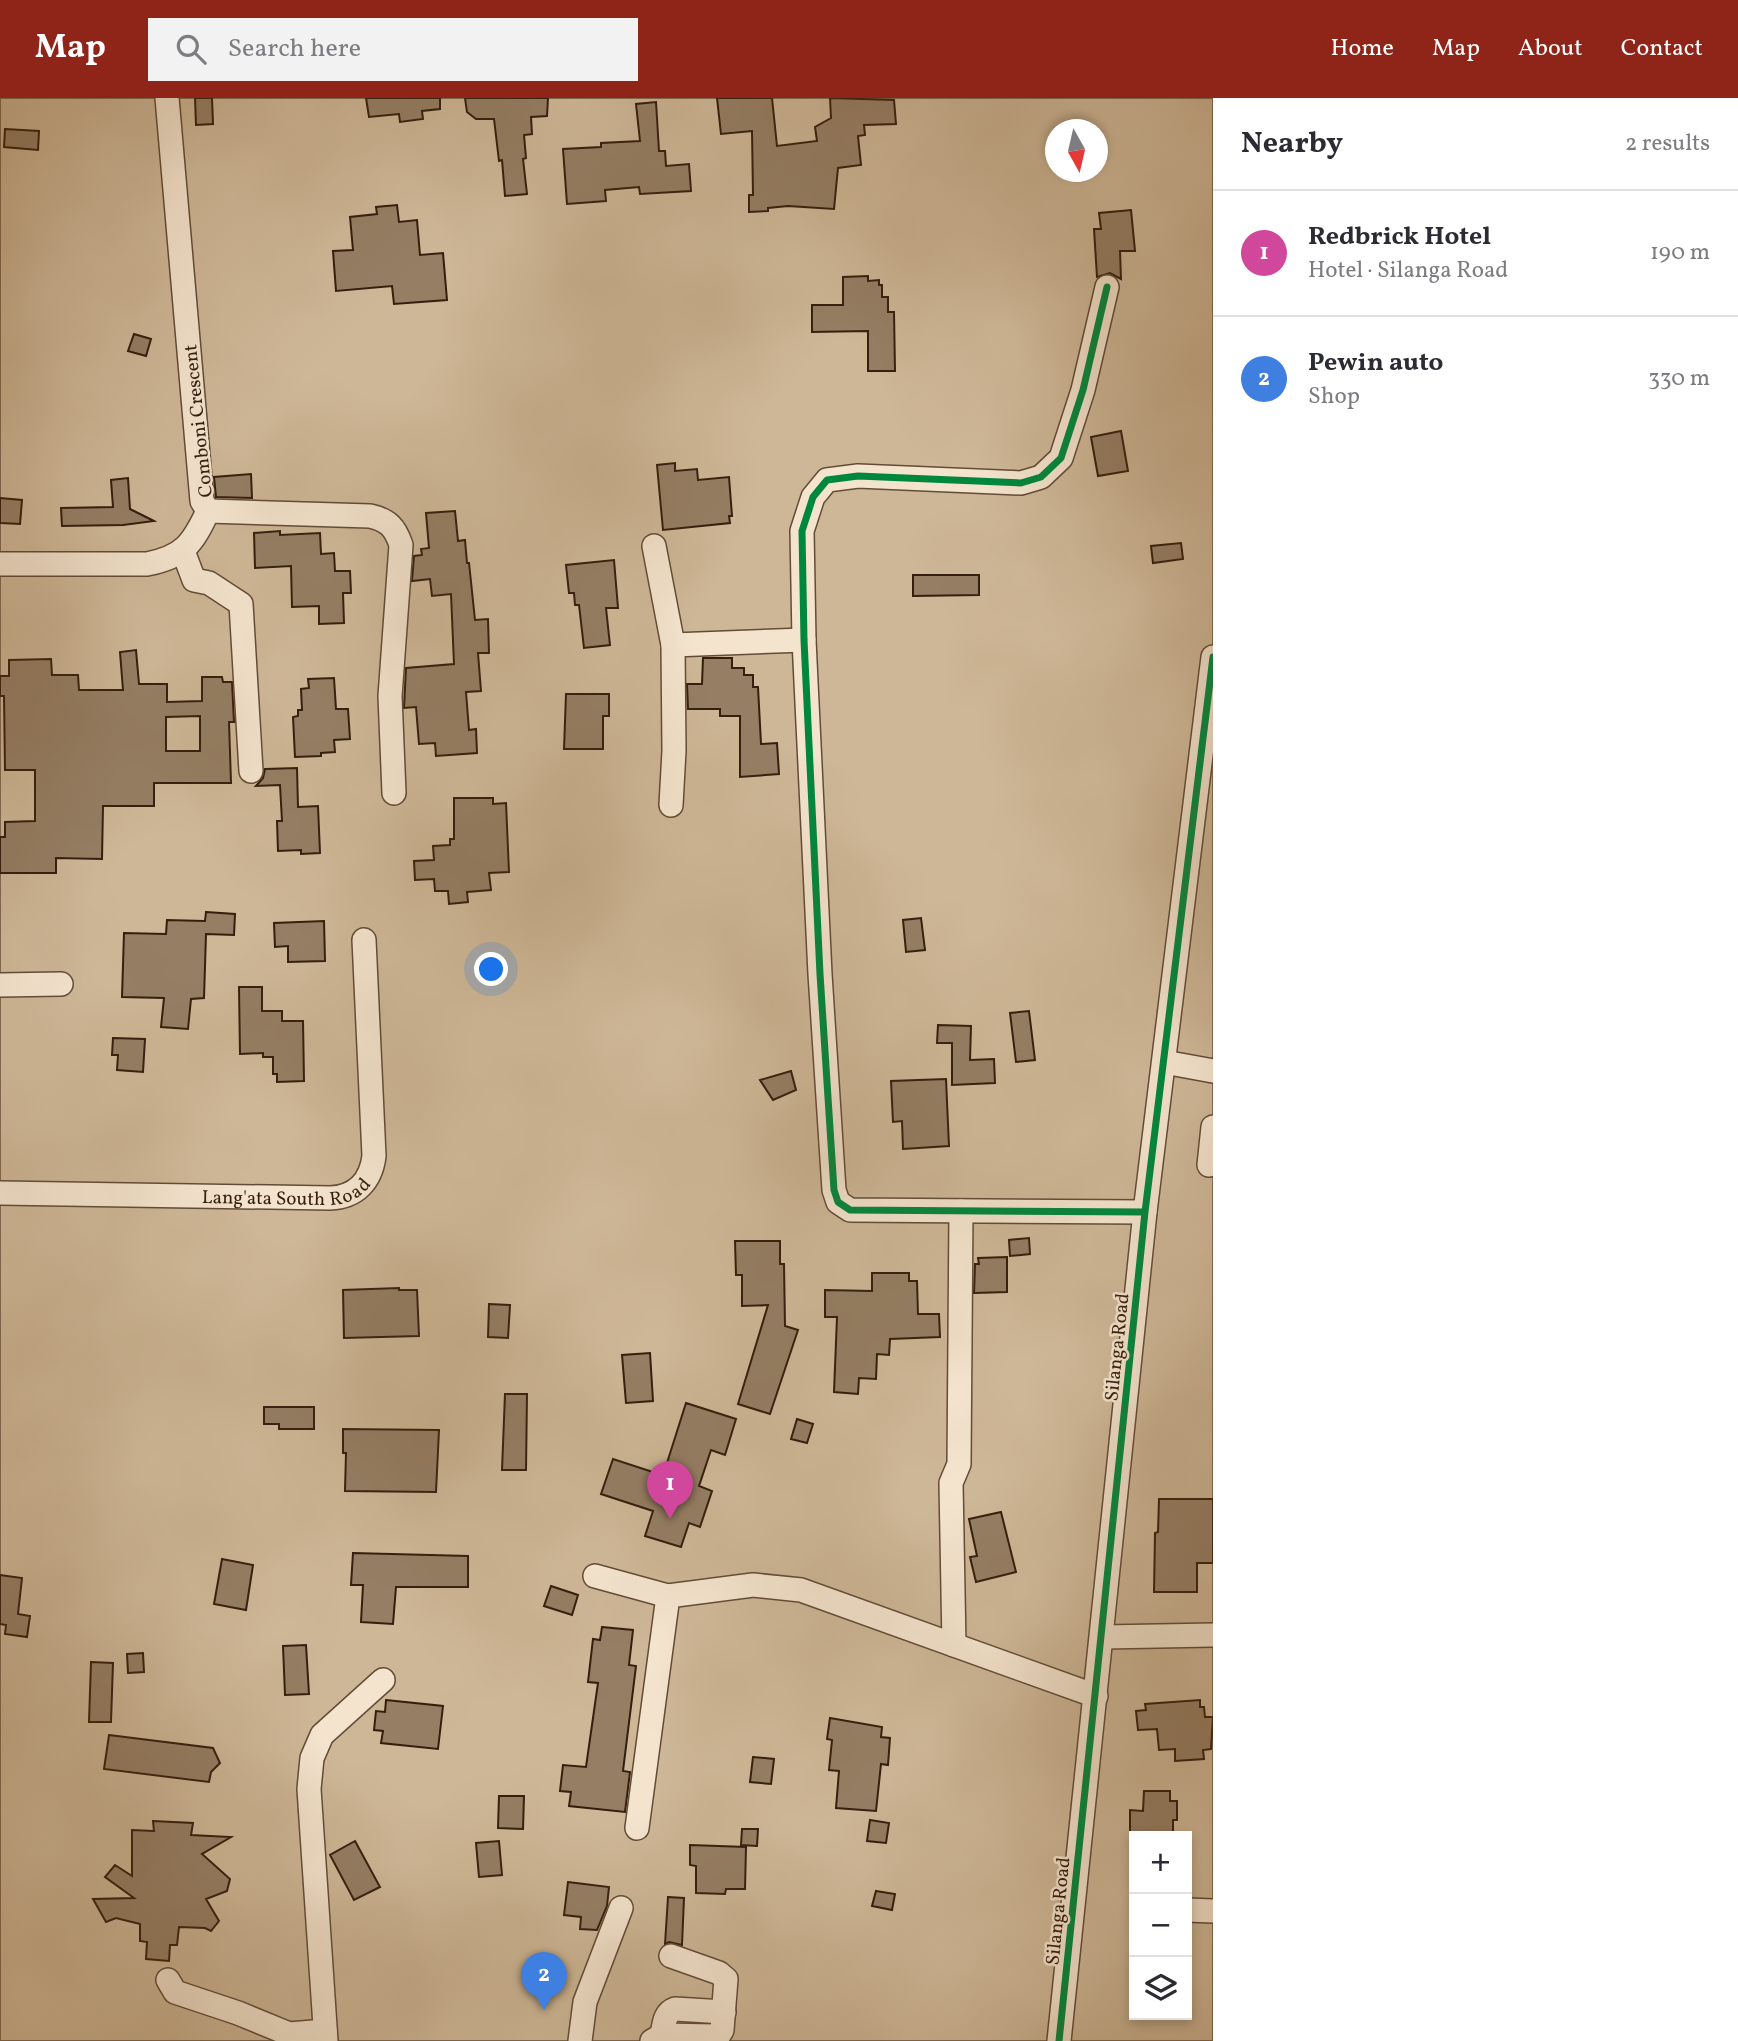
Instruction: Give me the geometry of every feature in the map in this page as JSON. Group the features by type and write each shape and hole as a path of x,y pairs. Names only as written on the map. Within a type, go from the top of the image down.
{"street":[{"name":"Comboni Crescent","path":"167,98 202,501 208,511 195,538 183,551"},
{"path":"1107,287 1083,390 1061,458 1041,477 1021,484 858,476 827,480 813,497 802,531 804,640 820,974 834,1190 838,1202 850,1210 1145,1212"},
{"path":"208,511 370,516 383,519 397,532 401,545 390,696 394,793"},
{"path":"654,546 673,645 674,751 671,806"},
{"path":"0,564 147,564 165,561 183,551 194,579 209,583 241,604 251,771"},
{"path":"673,645 804,640"},
{"name":"Silanga Road","path":"1059,2041 1145,1212 1207,766 1213,657"},
{"name":"Lang'ata South Road","path":"0,1193 330,1198 351,1194 360,1188 368,1179 374,1156 364,940"},
{"path":"0,985 61,984"},
{"path":"1164,1062 1213,1071"},
{"path":"1209,1165 1213,1126"},
{"path":"954,1645 951,1483 959,1464 961,1211"},
{"path":"595,1576 668,1596 752,1584 801,1590 1096,1696"},
{"path":"637,1828 668,1596"},
{"path":"1103,1637 1213,1635"},
{"path":"168,1980 175,1993 238,2013 289,2034 326,2036 309,1789 312,1758 323,1735 383,1680"},
{"path":"580,2041 585,2002 621,1908"},
{"path":"1192,1910 1213,1911"},
{"path":"657,2038 666,2015 675,2009 724,2012 726,1979 719,1973 671,1956"}],"shaded area":[{"path":"0,98 1213,98 1213,2041 0,2041"}],"building":[{"path":"195,98 212,98 213,124 196,125"},
{"path":"366,98 440,98 440,109 422,111 423,119 400,122 399,114 369,117"},
{"path":"465,98 548,98 547,116 531,117 532,134 524,135 526,158 523,159 527,194 505,196 502,160 499,161 494,119 476,119 467,112"},
{"path":"717,98 772,98 777,146 817,141 815,127 831,118 830,98 894,100 896,124 864,125 865,135 858,136 861,165 838,168 834,209 788,206 749,212 749,195 753,195 752,131 721,134"},
{"path":"656,102 659,151 665,151 666,166 689,164 691,191 640,194 639,187 605,190 606,201 567,204 563,149 640,141 636,104"},
{"path":"5,129 39,131 38,150 4,147"},
{"path":"397,205 399,222 417,220 420,255 443,253 447,300 394,304 392,286 336,291 333,251 353,250 350,217 377,214 376,207"},
{"path":"1131,210 1135,251 1120,251 1121,279 1110,273 1097,277 1094,229 1101,229 1099,213"},
{"path":"868,276 868,281 879,280 882,297 888,297 888,312 894,312 895,371 868,371 868,331 812,332 812,305 843,305 843,277"},
{"path":"134,334 151,339 146,356 128,351"},
{"path":"1121,431 1128,471 1098,476 1091,437"},
{"path":"675,463 675,471 697,469 698,480 729,477 732,516 729,516 730,523 663,530 657,465"},
{"path":"251,474 252,498 216,497 214,477"},
{"path":"128,478 130,509 154,521 123,525 62,526 61,508 113,507 111,480"},
{"path":"0,498 22,500 20,524 0,523"},
{"path":"455,511 458,541 465,540 475,620 488,619 489,653 478,653 481,691 466,692 469,730 476,729 477,753 436,756 435,743 419,744 416,707 404,708 406,668 454,664 451,594 432,596 430,579 412,581 414,556 422,555 421,549 429,548 426,513"},
{"path":"280,531 280,535 320,533 321,554 334,553 335,571 350,571 351,593 343,593 344,623 319,624 319,606 292,607 291,566 255,568 254,533"},
{"path":"1181,543 1183,559 1153,563 1151,546"},
{"path":"614,560 618,608 606,608 610,645 584,648 579,605 575,605 574,593 569,593 566,565"},
{"path":"913,575 979,575 979,595 913,596"},
{"path":"136,650 139,684 167,684 167,702 202,701 202,677 222,677 223,682 232,682 234,722 229,722 231,783 154,783 154,806 103,806 102,859 56,858 56,873 0,873 0,837 5,837 5,822 35,821 35,770 5,770 4,696 0,696 0,676 9,676 9,660 51,659 52,675 78,675 79,690 123,690 120,652","holes":["200,716 200,751 166,751 166,717"]},
{"path":"703,658 732,658 732,668 744,668 744,675 753,675 753,687 758,687 761,744 777,743 779,774 740,777 740,716 720,716 720,709 688,709 687,684 702,684"},
{"path":"334,678 336,709 348,709 350,739 334,740 335,752 321,753 321,756 295,757 293,717 298,716 298,710 302,710 301,689 309,688 308,679"},
{"path":"566,694 609,694 609,716 603,716 603,749 564,749"},
{"path":"297,768 298,807 318,806 320,853 278,851 277,821 282,821 280,785 256,786 263,778 265,769"},
{"path":"454,798 493,798 493,804 506,803 509,872 489,873 491,890 467,892 468,902 449,904 448,891 435,891 434,879 415,880 414,861 434,860 433,846 450,845 450,839 454,839"},
{"path":"206,912 235,914 234,935 206,934 204,998 191,999 188,1029 161,1027 164,998 122,997 124,933 166,934 167,920 205,921"},
{"path":"921,918 925,950 906,952 903,920"},
{"path":"324,921 325,961 288,962 288,946 275,947 274,923"},
{"path":"239,987 262,987 262,1011 282,1011 282,1021 303,1021 304,1081 277,1082 277,1074 273,1074 273,1057 263,1057 263,1053 240,1054"},
{"path":"1029,1011 1035,1060 1016,1062 1010,1013"},
{"path":"938,1025 971,1026 970,1060 994,1059 995,1083 952,1085 952,1043 937,1043"},
{"path":"113,1038 145,1039 143,1072 117,1070 118,1055 112,1055"},
{"path":"791,1071 796,1090 773,1100 760,1080"},
{"path":"946,1079 949,1146 903,1149 902,1121 893,1122 891,1081"},
{"path":"1029,1238 1030,1254 1010,1256 1009,1240"},
{"path":"735,1241 780,1241 780,1264 784,1264 785,1326 798,1330 770,1414 738,1404 768,1305 742,1306 742,1275 736,1275"},
{"path":"1007,1257 1007,1292 974,1293 975,1264 979,1264 978,1258"},
{"path":"872,1273 909,1273 909,1281 917,1281 918,1314 939,1314 940,1337 890,1339 889,1355 877,1354 876,1379 859,1378 858,1394 834,1392 837,1317 825,1317 825,1290 872,1291"},
{"path":"343,1290 417,1290 419,1336 344,1338"},
{"path":"489,1304 510,1305 508,1338 488,1337"},
{"path":"650,1353 653,1401 626,1403 622,1355"},
{"path":"505,1394 527,1394 526,1470 502,1470"},
{"path":"686,1403 736,1419 725,1455 711,1450 699,1486 712,1491 700,1527 689,1523 681,1547 645,1536 653,1511 601,1494 613,1459 659,1474 660,1485"},
{"path":"264,1407 314,1407 314,1429 279,1429 279,1424 264,1424"},
{"path":"797,1419 813,1424 807,1443 791,1439"},
{"path":"343,1429 439,1430 436,1492 345,1491 346,1453 343,1453"},
{"path":"1159,1499 1213,1499 1213,1563 1197,1563 1197,1592 1154,1592 1155,1533 1158,1532"},
{"path":"1001,1512 1016,1572 976,1582 970,1557 977,1556 969,1519"},
{"path":"353,1553 468,1556 468,1587 396,1587 393,1624 361,1622 363,1585 351,1585"},
{"path":"222,1559 253,1565 246,1610 214,1604"},
{"path":"0,1575 22,1578 18,1614 30,1616 27,1637 5,1634 6,1625 0,1624"},
{"path":"551,1586 578,1595 572,1615 544,1606"},
{"path":"602,1627 633,1630 629,1665 636,1666 623,1771 630,1772 625,1812 569,1806 571,1792 560,1791 563,1765 586,1767 598,1683 588,1682 593,1639 600,1640"},
{"path":"306,1645 309,1694 285,1695 283,1646"},
{"path":"143,1653 144,1672 128,1673 127,1654"},
{"path":"91,1662 113,1663 111,1722 89,1722"},
{"path":"386,1700 443,1706 438,1749 381,1743 383,1731 374,1730 376,1711 385,1712"},
{"path":"1200,1700 1205,1717 1213,1717 1211,1749 1203,1750 1204,1759 1175,1761 1175,1749 1159,1750 1157,1729 1138,1730 1136,1711 1146,1710 1145,1704"},
{"path":"830,1718 882,1727 881,1737 890,1738 888,1765 881,1764 876,1811 836,1808 839,1771 829,1770 832,1740 827,1739"},
{"path":"109,1735 213,1748 220,1763 211,1772 209,1782 104,1769"},
{"path":"753,1757 774,1759 771,1784 750,1782"},
{"path":"1144,1791 1170,1791 1170,1801 1177,1801 1177,1820 1173,1820 1173,1831 1130,1831 1130,1810 1143,1811"},
{"path":"499,1796 524,1796 523,1829 498,1828"},
{"path":"870,1820 889,1823 886,1843 867,1841"},
{"path":"153,1821 193,1823 191,1835 231,1837 202,1854 230,1879 227,1891 206,1899 219,1921 211,1931 205,1928 179,1927 177,1945 170,1945 169,1961 146,1959 147,1942 140,1941 140,1924 116,1918 106,1922 93,1899 134,1898 105,1877 115,1865 132,1876 132,1830 154,1831"},
{"path":"742,1829 758,1829 757,1846 741,1845"},
{"path":"355,1841 380,1887 354,1900 330,1855"},
{"path":"499,1841 502,1875 479,1877 476,1843"},
{"path":"690,1845 746,1847 745,1889 726,1889 725,1894 696,1893 696,1866 690,1865"},
{"path":"568,1882 609,1887 607,1906 597,1930 580,1929 581,1917 564,1915"},
{"path":"876,1891 895,1894 892,1910 872,1906"},
{"path":"668,1897 684,1898 682,1945 669,1942 665,1944"}],"cycle path":[{"path":"1107,287 1083,390 1061,458 1041,477 1021,483 858,476 827,480 813,497 802,531 804,640 820,974 834,1190 838,1202 850,1210 1145,1212"},
{"path":"1059,2041 1145,1212 1213,657"}],"place":[{"name":"Redbrick Hotel","path":"670,1519"},
{"name":"Pewin auto","path":"544,2010"}]}
